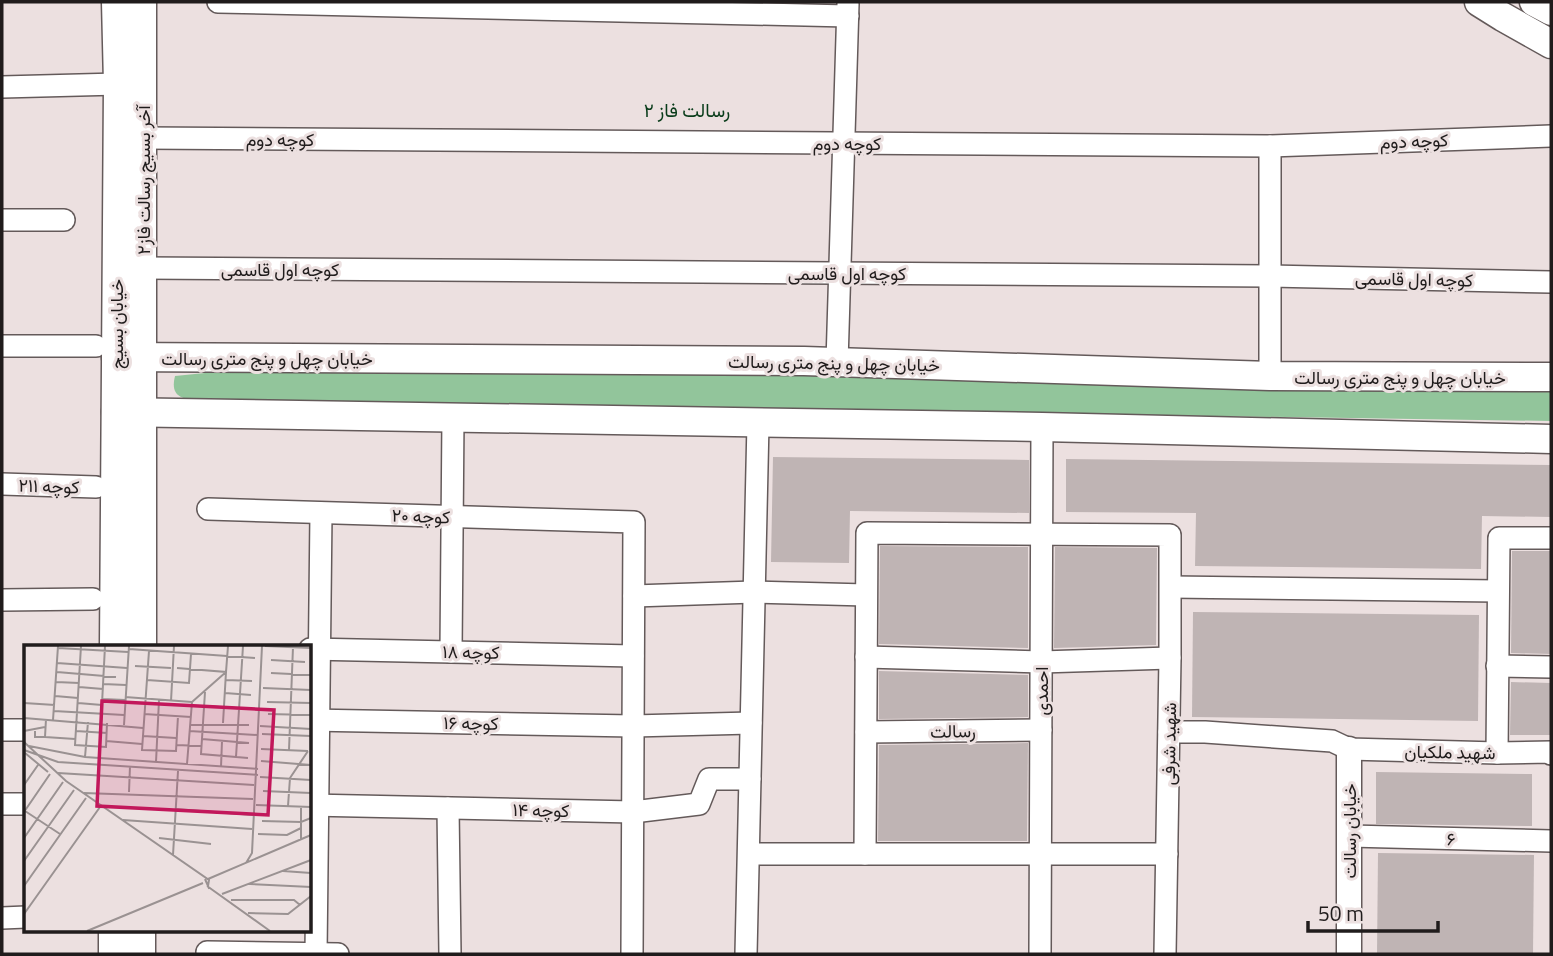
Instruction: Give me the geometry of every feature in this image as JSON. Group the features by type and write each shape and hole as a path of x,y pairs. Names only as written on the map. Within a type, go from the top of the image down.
{"main road":[{"name":"خیابان بسیج","path":"116,2 118,354 130,412 142,645"},
{"name":"آخر بسیج رسالت فاز۲","path":"118,354 143,268 142,2"},
{"path":"1479,2 1508,10 1551,44"},
{"path":"1534,2 1551,11"},
{"name":"خیابان چهل و پنج متری رسالت","path":"118,354 837,362 1270,376 1551,377"},
{"name":"خیابان بسیج","path":"114,645 130,412"},
{"path":"130,412 1042,427 1551,439"},
{"path":"113,932 113,954"},
{"path":"141,932 141,954"}],"street":[{"path":"218,2 848,9 837,362"},
{"path":"2,88 118,84"},
{"name":"کوچه دوم","path":"143,138 1270,146 1551,136"},
{"path":"1270,146 1270,376"},
{"path":"2,220 64,220"},
{"name":"کوچه اول قاسمی","path":"143,268 1270,276 1551,282"},
{"path":"2,346 118,354"},
{"path":"451,652 453,417"},
{"path":"746,954 758,423"},
{"name":"احمدی","path":"1040,954 1042,427"},
{"name":"کوچه ۲۱۱","path":"2,484 96,487"},
{"name":"۲۰ کوچه","path":"208,509 634,522 634,596"},
{"path":"316,954 314,720 321,513"},
{"path":"865,854 867,533 1042,534"},
{"name":"شهید شرفی","path":"1042,534 1170,535 1165,954"},
{"path":"1497,753 1499,538 1551,538"},
{"path":"1171,587 1498,591"},
{"path":"632,954 634,596 754,592 866,596"},
{"path":"2,600 93,599"},
{"name":"۱۸ کوچه","path":"315,649 633,656"},
{"path":"866,657 1041,662 1170,658"},
{"path":"1497,666 1551,667"},
{"name":"۱۶ کوچه","path":"314,720 633,726 751,723"},
{"path":"2,730 24,730"},
{"name":"رسالت","path":"866,732 1041,730"},
{"name":"شهید ملکیان","path":"1168,732 1332,741 1349,749 1551,753"},
{"name":"خیابان رسالت","path":"1349,749 1349,954"},
{"name":"‍‍ ۱۴ کوچه","path":"314,805 633,812 699,804 709,779 750,779"},
{"path":"2,804 24,804"},
{"path":"448,808 450,954"},
{"name":"۶","path":"1350,836 1551,841"},
{"path":"749,854 1167,854"},
{"path":"2,918 24,917"},
{"path":"207,952 338,954"}],"green space":[{"path":"245,369 983,375 1551,388 1551,421 198,401 178,395 174,388 175,376"}],"building":[{"path":"773,457 1029,460 1029,513 850,511 849,563 771,562"},
{"path":"1066,459 1551,465 1551,517 1482,516 1481,569 1195,566 1196,513 1066,512"},
{"path":"880,546 1028,547 1028,648 879,644"},
{"path":"1055,547 1157,548 1156,645 1054,648"},
{"path":"1512,551 1551,551 1551,654 1511,653"},
{"path":"1193,612 1479,615 1478,721 1192,717"},
{"path":"879,671 1028,675 1028,717 879,719"},
{"path":"1511,682 1551,683 1551,735 1510,735"},
{"path":"1028,743 1027,841 878,841 879,745"},
{"path":"1376,772 1532,774 1532,826 1376,824"},
{"path":"1378,853 1534,855 1533,954 1377,954"}],"district":[{"name":"رسالت فاز ۲","path":"687,109"}]}
